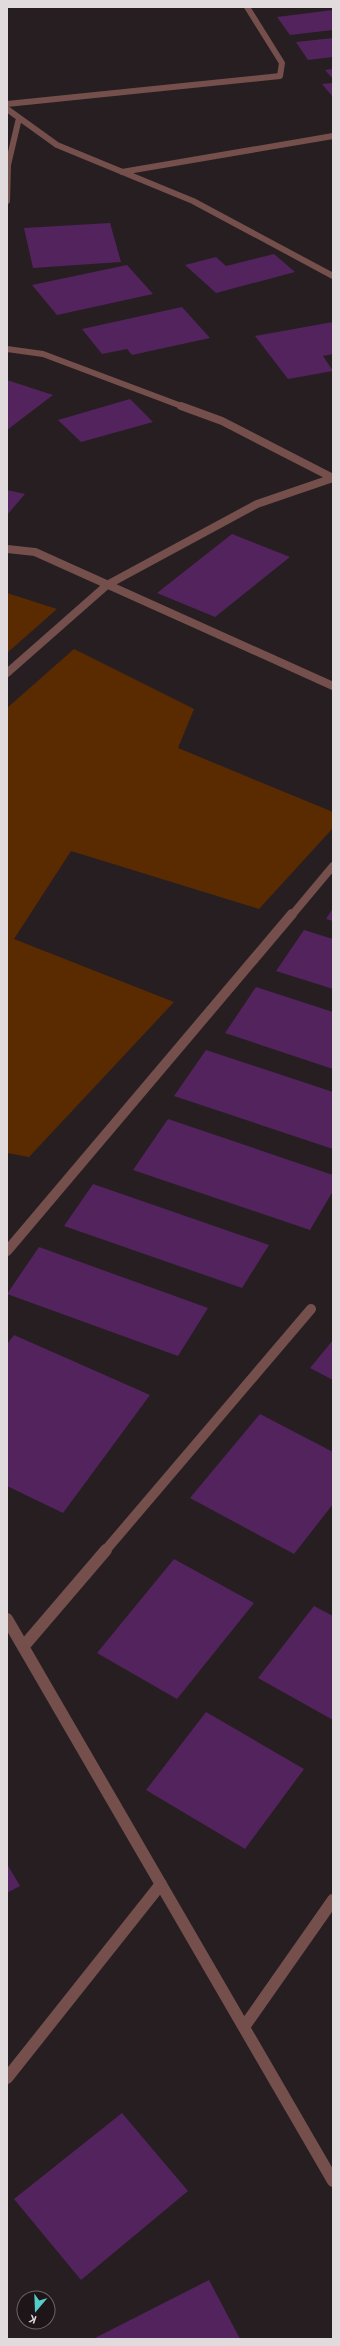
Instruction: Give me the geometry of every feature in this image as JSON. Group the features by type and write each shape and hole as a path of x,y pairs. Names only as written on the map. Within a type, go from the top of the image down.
{"street":[{"path":"7,104 280,76 282,63 246,7"},
{"path":"7,109 57,145 193,201 333,276"},
{"path":"7,202 8,165 19,118"},
{"path":"122,172 333,136"},
{"path":"7,349 42,354 222,421 333,478 257,504 106,584 7,673"},
{"path":"7,549 35,552 333,686"},
{"path":"7,1251 333,866"},
{"path":"23,1647 311,1309"},
{"path":"7,1619 333,2181"},
{"path":"7,2078 161,1884"},
{"path":"244,2027 333,1900"}],"shaded area":[{"path":"7,593 57,609 7,653"},
{"path":"74,649 194,709 178,748 333,812 333,828 259,909 71,851 14,939 174,1002 29,1157 7,1153 7,708"}],"building":[{"path":"333,10 333,30 290,35 277,17"},
{"path":"333,38 333,57 308,60 296,42"},
{"path":"333,69 333,79 325,70"},
{"path":"333,83 333,97 322,84"},
{"path":"110,223 121,262 33,268 24,228"},
{"path":"274,254 295,272 216,293 185,265 216,257 226,266"},
{"path":"127,265 153,294 57,315 32,285"},
{"path":"182,307 210,338 132,355 127,349 102,354 82,329"},
{"path":"333,322 333,354 323,356 333,371 288,379 255,336"},
{"path":"7,380 53,395 7,430"},
{"path":"130,399 153,422 81,442 58,420"},
{"path":"7,490 25,494 7,515"},
{"path":"232,534 290,557 215,617 157,593"},
{"path":"333,908 333,921 326,919"},
{"path":"304,930 333,939 333,989 276,971"},
{"path":"256,987 333,1012 333,1069 225,1033"},
{"path":"206,1050 333,1092 333,1149 174,1096"},
{"path":"168,1119 333,1175 333,1191 310,1230 133,1170"},
{"path":"93,1184 269,1245 242,1288 64,1226"},
{"path":"39,1247 208,1308 178,1356 7,1294"},
{"path":"14,1335 150,1395 63,1513 7,1486 7,1344"},
{"path":"333,1340 333,1380 310,1368"},
{"path":"260,1414 333,1452 333,1504 294,1554 190,1498"},
{"path":"174,1559 254,1603 177,1699 97,1653"},
{"path":"314,1606 333,1616 333,1720 258,1678"},
{"path":"206,1712 304,1769 245,1849 146,1790"},
{"path":"7,1864 20,1886 7,1893"},
{"path":"122,2113 188,2191 81,2280 14,2199"},
{"path":"209,2280 240,2339 93,2339"}]}
